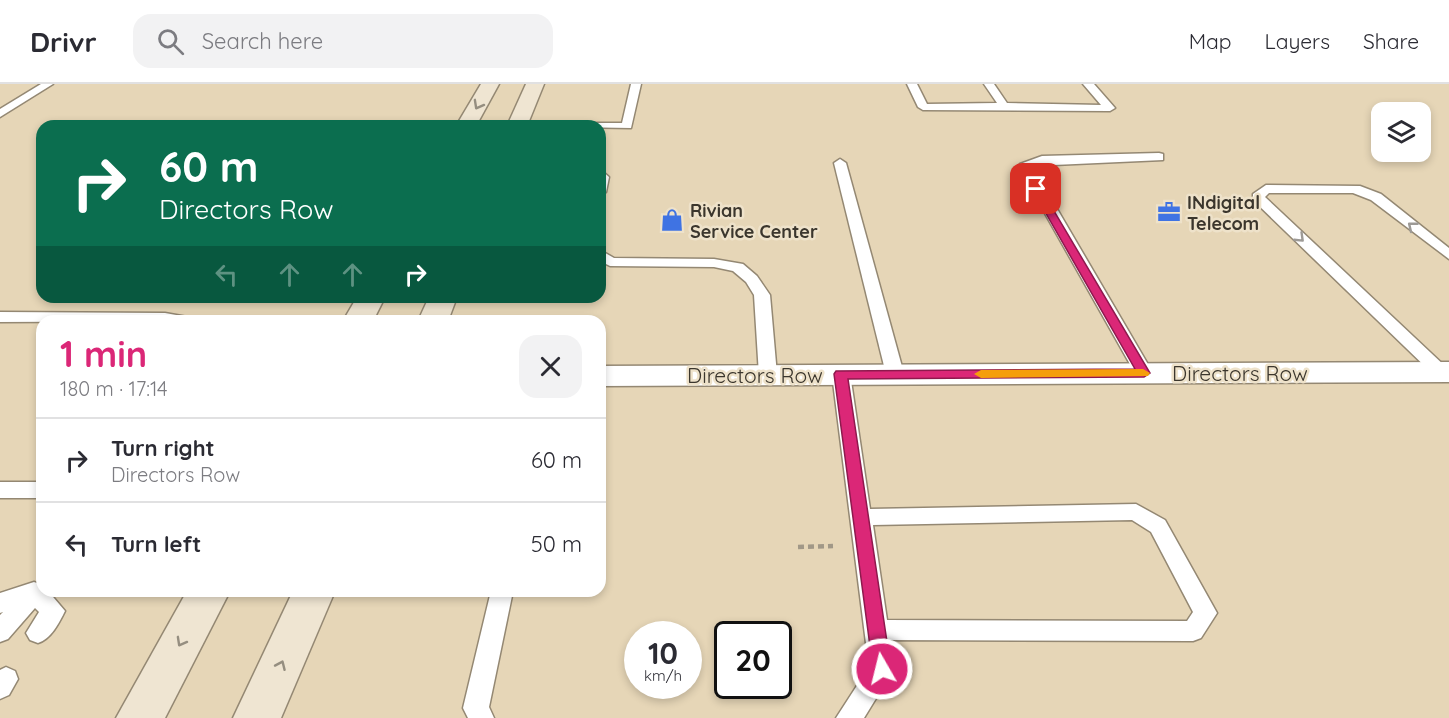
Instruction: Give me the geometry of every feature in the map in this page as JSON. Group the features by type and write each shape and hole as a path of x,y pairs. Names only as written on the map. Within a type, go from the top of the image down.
{"main road":[{"path":"469,120 490,84"},
{"path":"520,120 535,84"},
{"path":"140,718 207,597"},
{"path":"257,718 311,597"}],"street":[{"name":"Directors Row","path":"606,376 1445,372"}],"lane":[{"path":"0,114 48,84"},
{"path":"606,126 627,126 636,84"},
{"path":"912,84 923,107 1110,108 1088,84"},
{"path":"988,84 1004,106"},
{"path":"0,100 23,100"},
{"path":"1144,373 1038,192 1027,171 1026,164 1042,160 1159,157"},
{"path":"840,163 895,374"},
{"path":"1445,372 1258,197 1266,189 1356,189 1376,197 1449,255"},
{"path":"606,259 610,262 714,263 738,267 752,279 762,295 768,375"},
{"path":"0,317 36,317"},
{"path":"841,374 882,669 849,718"},
{"path":"0,490 36,490"},
{"path":"861,517 1136,512 1158,526 1205,613 1193,631 877,630"},
{"path":"0,603 36,589"},
{"path":"0,632 36,590"},
{"path":"38,633 53,610 44,597"},
{"path":"481,718 476,708 501,597"}],"shaded area":[{"path":"0,84 1449,84 1449,718 0,718"}],"slow traffic":[{"path":"981,374 1143,373"}],"place":[{"name":"INdigital Telecom","path":"1169,212"},
{"name":"Rivian Service Center","path":"672,220"}],"route":[{"path":"882,669 841,374 1144,373 1036,189"}]}
